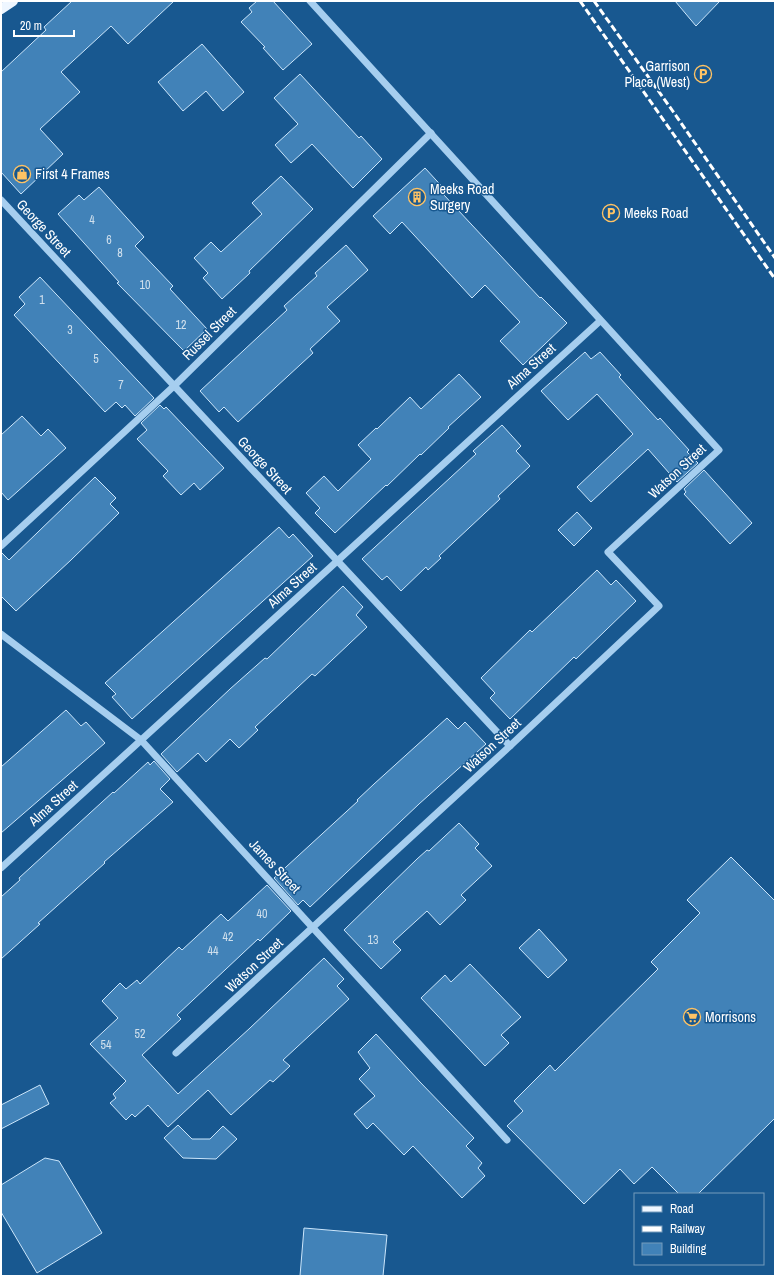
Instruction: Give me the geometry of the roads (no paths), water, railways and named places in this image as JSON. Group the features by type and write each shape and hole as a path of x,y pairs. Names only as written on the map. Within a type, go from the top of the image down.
{"main road":[{"path":"1,9 13,1"}],"street":[{"path":"310,1 600,321"},
{"name":"Russel Street","path":"1,546 174,386 431,133"},
{"name":"George Street","path":"1,200 510,746"},
{"name":"Watson Street","path":"176,1053 314,928 659,606 608,552 719,450 600,321"},
{"name":"Alma Street","path":"1,868 600,321"},
{"name":"James Street","path":"1,634 141,740 507,1140"}],"railway":[{"path":"580,1 775,279"},
{"path":"594,1 775,258"}],"place":[{"name":"Garrison Place (West)","path":"703,74"},
{"name":"First 4 Frames","path":"22,174"},
{"name":"Meeks Road Surgery","path":"417,197"},
{"name":"Meeks Road","path":"611,213"},
{"name":"Morrisons","path":"692,1017"}]}
